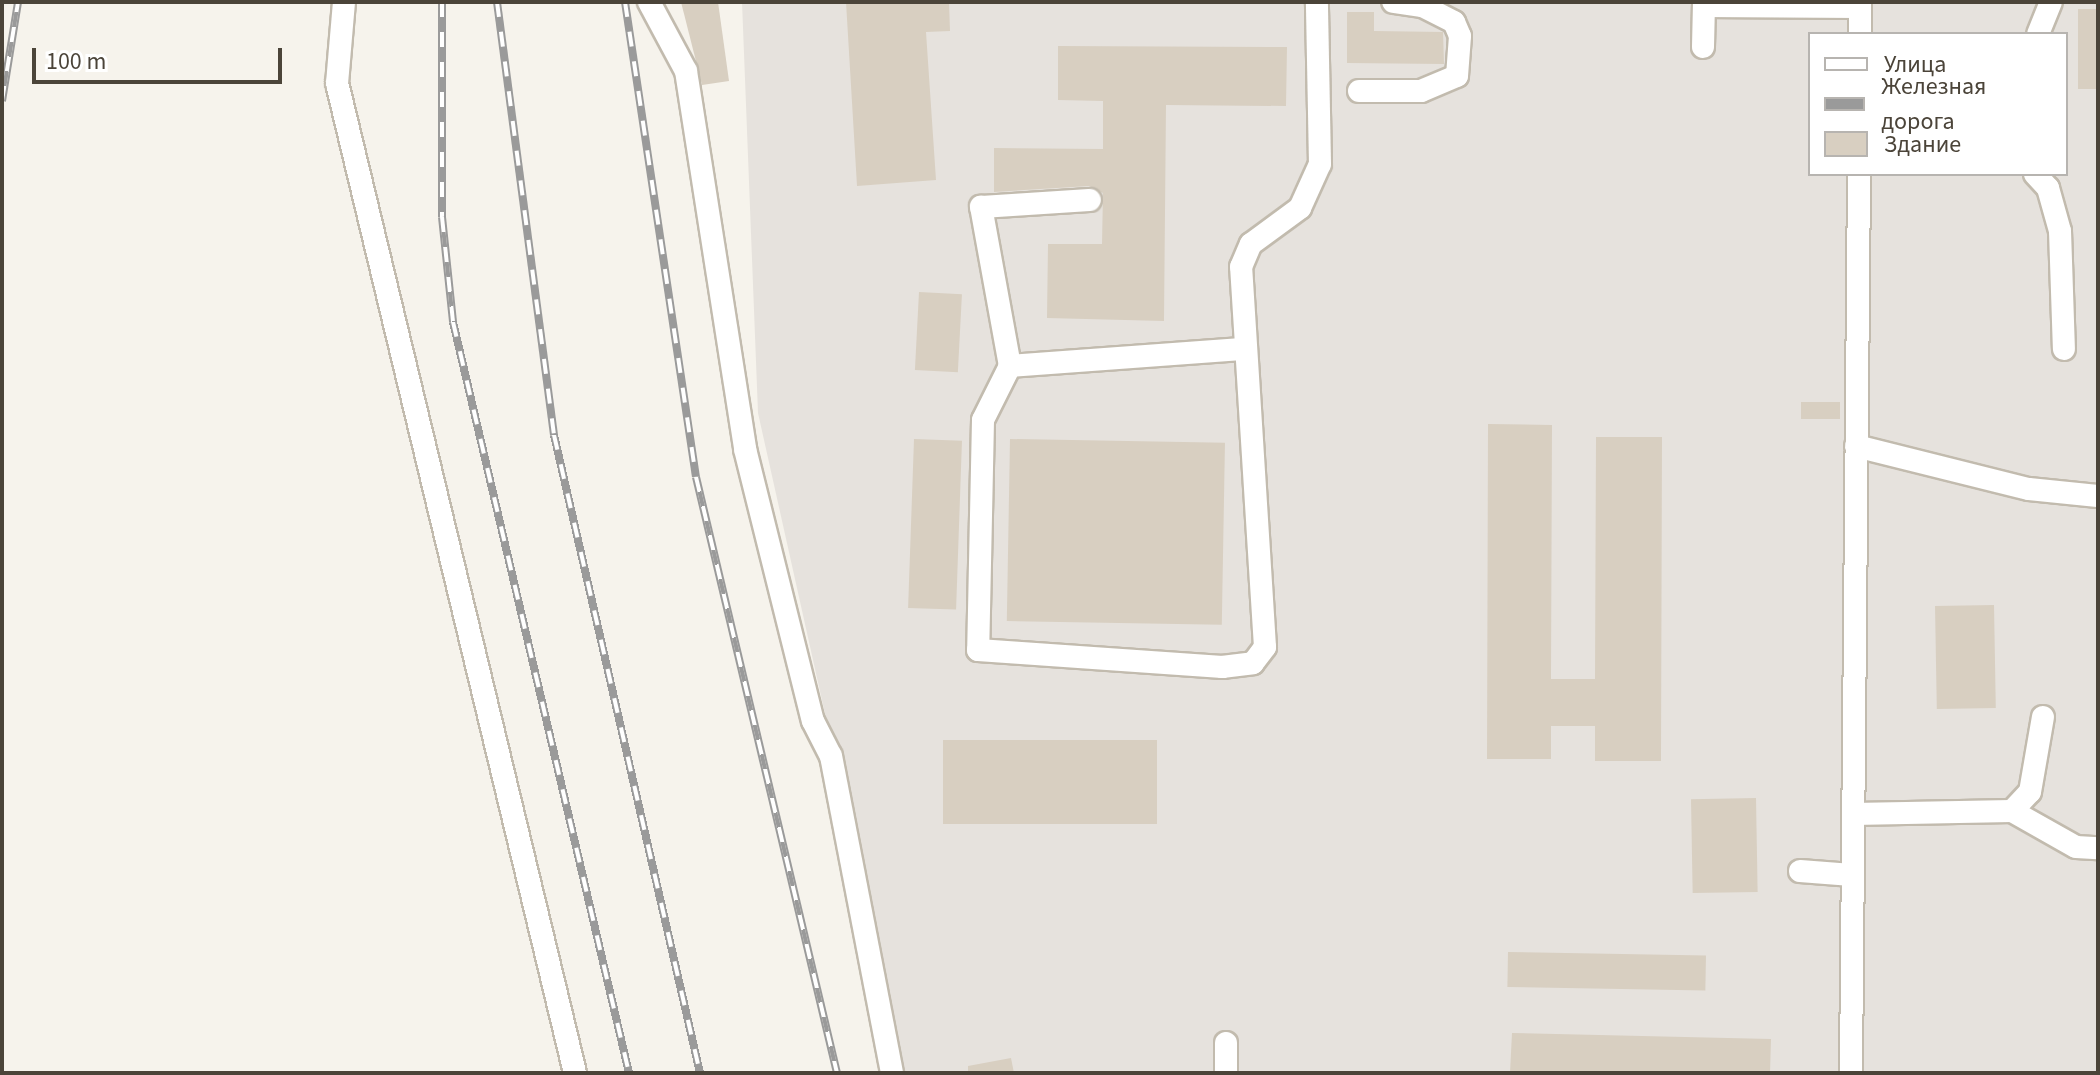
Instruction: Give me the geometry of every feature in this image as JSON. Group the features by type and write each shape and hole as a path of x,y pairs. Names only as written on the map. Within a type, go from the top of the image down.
{"street":[{"path":"344,2 337,83 575,1073"},
{"path":"649,2 686,71 745,449 813,721 831,756 892,1073"},
{"path":"1090,200 981,207 1010,366 983,420 978,650 1222,667 1253,663 1265,647 1241,349 1241,267 1251,244 1300,208 1320,164 1317,2"},
{"path":"1359,91 1421,91 1457,76 1460,36 1454,22 1422,6 1393,2"},
{"path":"2039,32 2051,2"},
{"path":"1703,47 1704,4 1860,5 1860,32"},
{"path":"1851,1073 1859,176"},
{"path":"2037,176 2048,188 2060,231 2064,349"},
{"path":"1010,366 1241,349"},
{"path":"1856,446 2029,489 2098,496"},
{"path":"2012,811 2030,792 2043,717"},
{"path":"1853,814 2012,811 2076,847 2098,848"},
{"path":"1800,871 1852,875"},
{"path":"1226,1043 1226,1073"}],"shaded area":[{"path":"742,2 2098,2 2098,1073 905,1073 758,413"}],"building":[{"path":"681,2 718,2 729,81 702,85"},
{"path":"846,2 949,2 950,31 926,32 936,180 857,186"},
{"path":"2078,9 2098,9 2098,89 2078,89"},
{"path":"1347,12 1374,12 1374,31 1443,32 1444,64 1347,63"},
{"path":"1058,46 1287,47 1286,106 1166,105 1164,321 1047,318 1048,244 1102,244 1103,193 1089,186 994,192 994,148 1103,149 1103,101 1058,100"},
{"path":"919,292 962,294 958,372 915,370"},
{"path":"1801,402 1840,402 1840,419 1801,419"},
{"path":"1488,424 1552,425 1551,679 1595,679 1596,437 1662,437 1661,761 1595,761 1595,726 1551,726 1551,759 1487,759"},
{"path":"914,439 962,441 956,610 908,608"},
{"path":"1010,439 1225,443 1222,625 1007,621"},
{"path":"1994,605 1996,708 1937,709 1935,606"},
{"path":"943,740 1157,740 1157,824 943,824"},
{"path":"1756,798 1758,892 1693,893 1691,799"},
{"path":"1508,952 1706,955 1705,990 1507,987"},
{"path":"1512,1033 1771,1039 1770,1073 1510,1073"},
{"path":"1011,1058 1014,1073 968,1073 968,1066"}],"railway":[{"path":"2,101 18,2"},
{"path":"442,2 442,217 453,322 629,1073"},
{"path":"497,2 554,435 700,1073"},
{"path":"625,2 696,477 837,1073"}]}
